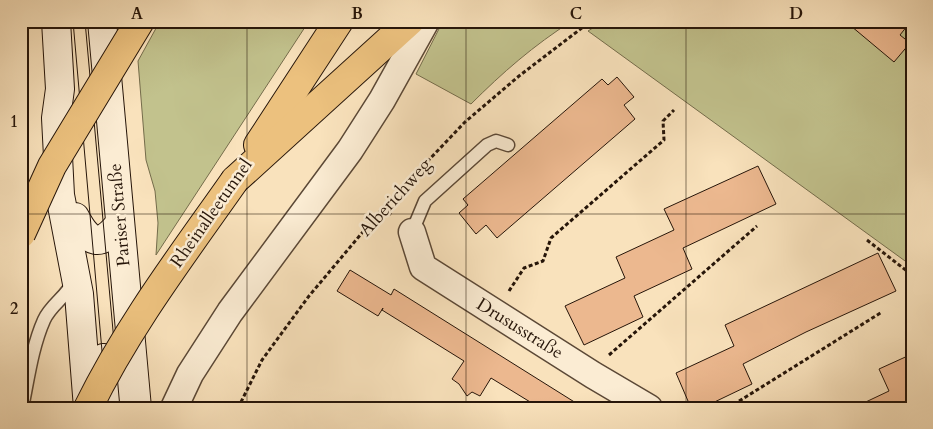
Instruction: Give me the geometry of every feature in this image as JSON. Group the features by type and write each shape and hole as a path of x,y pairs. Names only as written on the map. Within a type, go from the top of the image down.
{"highway":[{"path":"21,234 52,166 140,21"},
{"name":"Rheinalleetunnel","path":"88,408 105,373 141,315 304,78 339,21"},
{"path":"235,180 410,21"}],"main road":[{"name":"Pariser Straße","path":"56,21 60,89 56,118 60,194 76,275 88,408"},
{"name":"Pariser Straße","path":"102,21 137,408"},
{"name":"Pariser Straße","path":"60,89 68,118 75,217 98,307 107,385 112,398 120,408"},
{"path":"75,217 84,233 92,240 98,241 105,240 120,223"}],"street":[{"path":"173,406 190,374 230,312 350,150 382,100 426,21"},
{"name":"Drususstraße","path":"412,232 423,267 593,375 649,408"}],"lane":[{"path":"412,232 425,202 436,189 487,145 496,141 508,146"},
{"path":"22,408 44,321 51,307 72,285 76,275"}],"path":[{"name":"Alberichweg","path":"238,408 262,360 309,296 383,208 465,122 519,76 591,21"},
{"path":"496,313 524,268 543,261 551,238 664,140 663,121 674,110"},
{"path":"593,375 605,359 757,226"},
{"path":"867,240 912,275"},
{"path":"728,408 882,312"}],"green space":[{"path":"160,21 309,21 156,255 158,223 155,191 146,160 138,61"},
{"path":"443,21 572,21 519,60 471,104 416,74"},
{"path":"604,21 912,21 912,266 588,31"}],"building":[{"path":"845,21 911,21 900,35 910,43 894,62"},
{"path":"617,77 634,97 624,105 635,119 497,238 486,225 476,234 459,213 468,205 463,199 602,79 608,85"},
{"path":"758,166 776,204 683,248 692,269 634,296 643,317 584,345 565,306 625,278 616,257 674,230 664,209"},
{"path":"878,253 896,291 806,332 743,364 752,384 702,408 691,408 676,373 734,346 725,325"},
{"path":"350,270 391,295 394,289 584,408 540,408 491,378 480,396 472,392 467,396 459,384 452,379 464,361 382,310 383,308 378,316 337,291"},
{"path":"912,354 912,408 853,408 889,391 879,369"}],"tram line":[{"path":"73,21 107,408"},
{"path":"85,21 120,408"}]}
